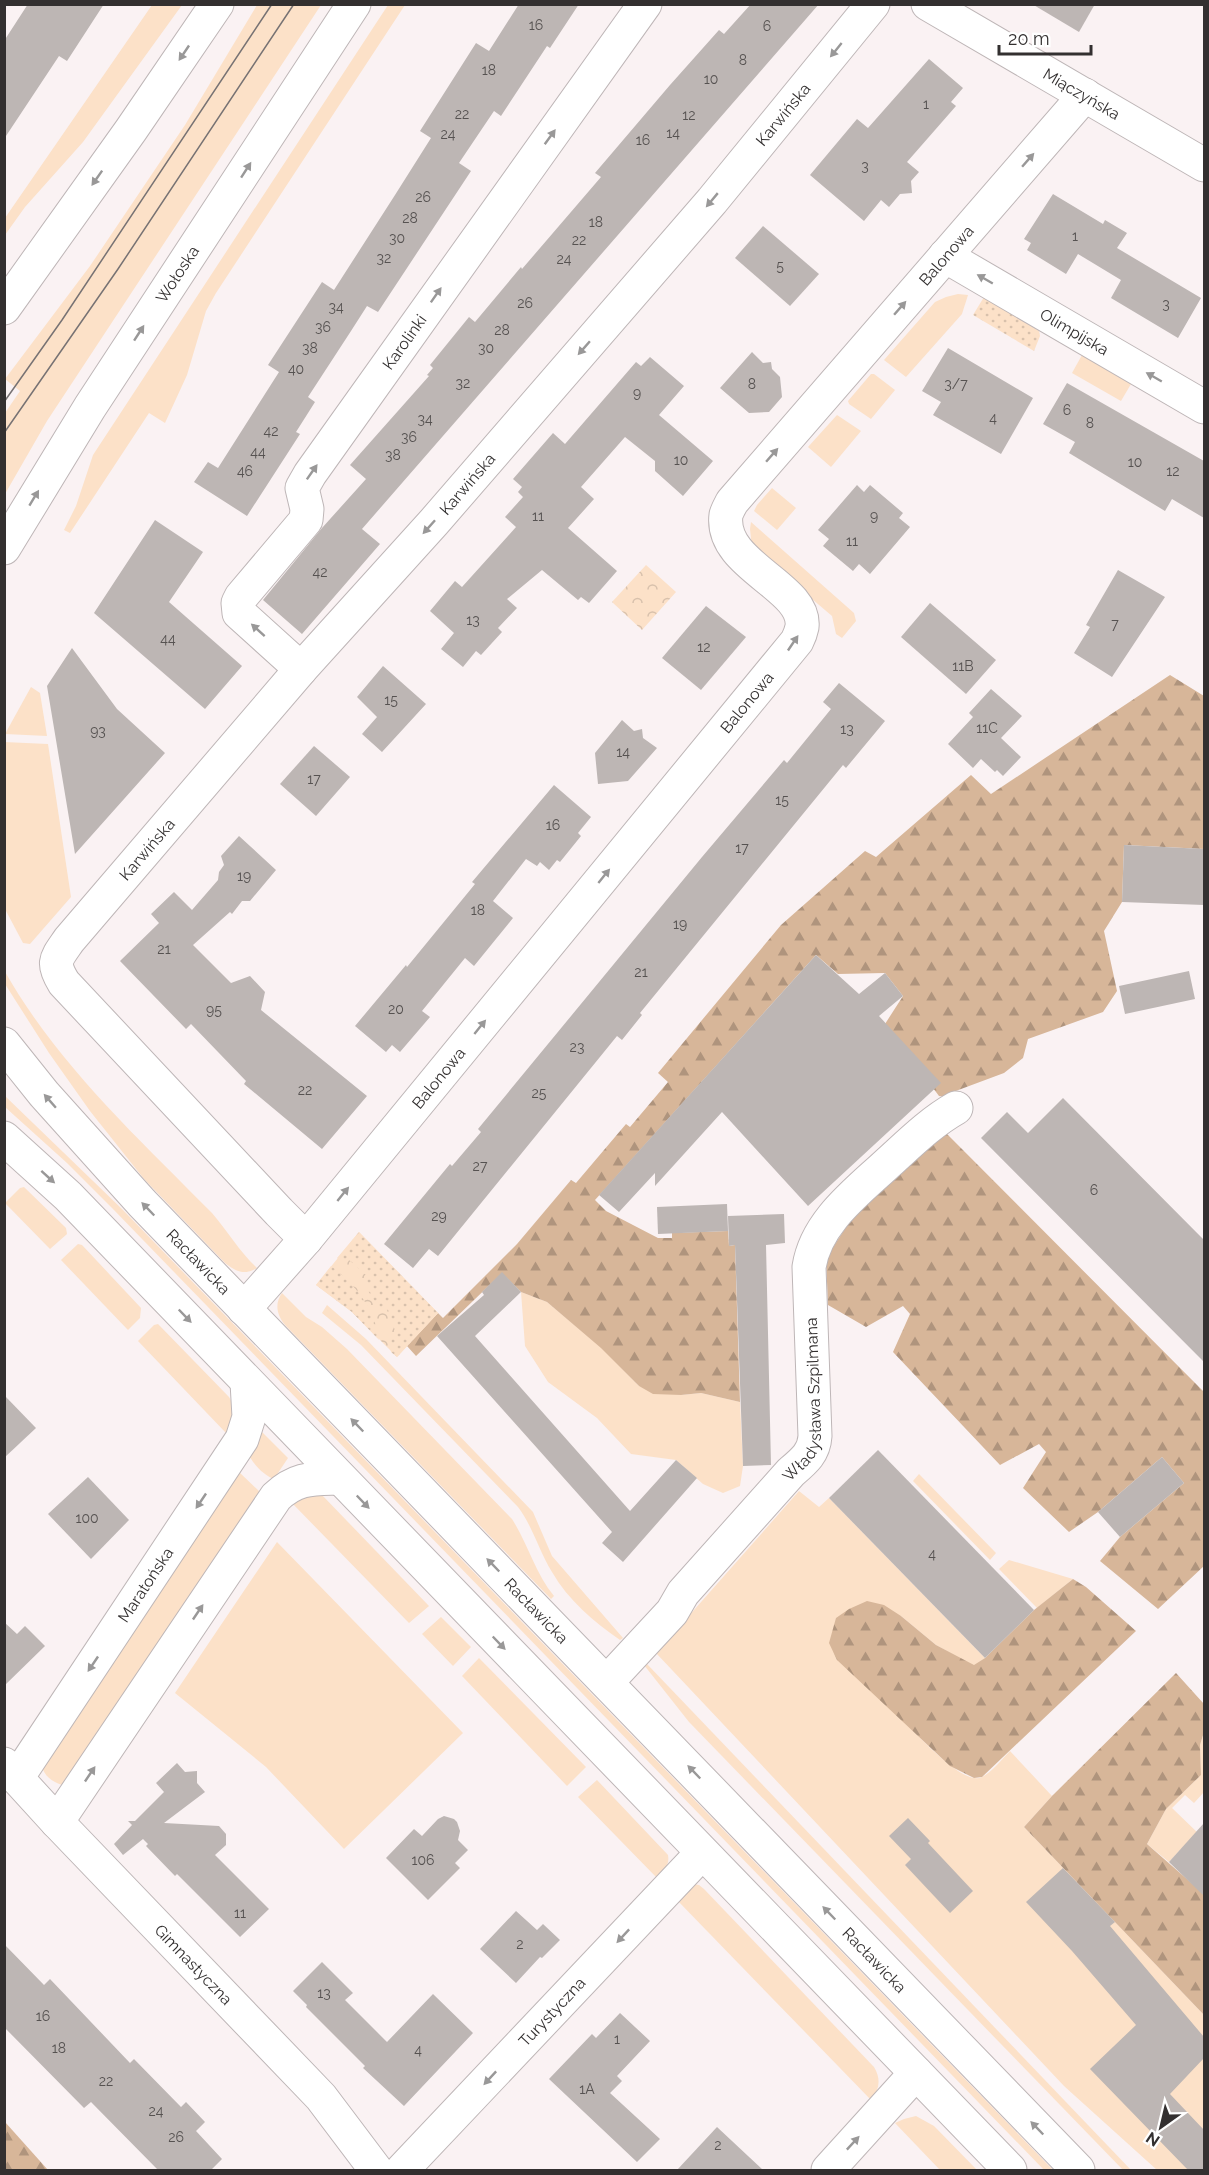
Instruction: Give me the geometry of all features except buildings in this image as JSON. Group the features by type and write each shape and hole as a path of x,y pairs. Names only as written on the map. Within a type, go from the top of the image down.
{"street":[{"path":"4,308 131,130 217,4"},
{"name":"Wołoska","path":"4,548 90,407 354,4"},
{"name":"Karolinki","path":"301,669 239,613 238,603 241,597 304,524 307,515 302,488 310,474 645,4"},
{"name":"Karwińska","path":"306,1239 64,983 56,969 57,957 69,940 301,669 434,522 712,201 873,4"},
{"name":"Miączyńska","path":"928,4 1204,165"},
{"name":"Balonowa","path":"244,1309 306,1239 797,641 802,627 800,612 785,593 744,559 733,545 726,515 734,500 1085,95"},
{"name":"Olimpijska","path":"945,256 1204,407"},
{"name":"Racławicka","path":"4,1044 102,1161 1078,2170"},
{"name":"Władysława Szpilmana","path":"607,1682 672,1612 683,1593 791,1472 810,1454 815,1436 809,1267 813,1251 832,1220 852,1196 925,1131 956,1108"},
{"path":"4,1138 68,1196 1010,2170"},
{"name":"Maratońska","path":"11,1771 242,1439 249,1417 247,1382"},
{"path":"57,1822 276,1497 286,1487 297,1482 340,1478"},
{"name":"Gimnastyczna","path":"11,1771 57,1822 321,2097 376,2170"},
{"name":"Turystyczna","path":"402,2170 702,1853"},
{"path":"828,2170 916,2073"}],"green space":[{"path":"152,5 182,5 83,142 25,207 5,235 5,218"},
{"path":"257,5 321,5 47,421 5,494 5,413 20,391 5,379 90,266 185,125"},
{"path":"388,5 405,5 216,293 206,311 187,375 165,423 149,413 70,533 64,530 76,506 93,455"},
{"path":"958,294 968,295 962,314 906,377 884,360 935,302"},
{"path":"984,297 1039,331 1040,336 1034,351 973,315"},
{"path":"1082,355 1131,384 1121,401 1072,373"},
{"path":"871,374 895,390 871,419 848,401"},
{"path":"837,415 861,431 831,467 808,447"},
{"path":"772,488 796,508 777,530 754,511"},
{"path":"751,522 854,613 856,621 842,638 836,634 832,616 752,548"},
{"path":"646,565 676,592 642,630 612,602"},
{"path":"1170,675 1204,696 1204,849 1124,845 1122,902 1104,931 1117,991 1103,1012 1028,1039 1023,1058 1004,1073 953,1092 946,1097 939,1096 885,1024 903,996 885,973 838,974 816,955 595,1200 606,1211 658,1238 672,1238 672,1233 728,1231 729,1246 735,1245 740,1402 701,1393 653,1394 639,1386 601,1348 547,1302 521,1292 502,1273 416,1356 407,1346 438,1313 443,1318 517,1244 571,1180 576,1183 626,1124 630,1127 668,1082 658,1073 781,925 865,851 876,857 971,775 991,794"},
{"path":"31,687 40,693 47,736 5,734"},
{"path":"4,742 48,744 71,897 30,944 23,943 5,909"},
{"path":"4,970 48,1037 73,1068 127,1128 212,1213 257,1268 248,1272 240,1272 225,1263 144,1179 90,1111 49,1053 5,984"},
{"path":"4,1095 122,1209 1053,2170 1044,2170 113,1209 67,1163 5,1107"},
{"path":"946,1133 1204,1392 1204,1566 1158,1609 1100,1561 1120,1537 1184,1483 1162,1457 1098,1512 1069,1532 1023,1488 1046,1452 1039,1444 1000,1465 893,1352 910,1314 903,1306 866,1327 828,1305 826,1258 863,1201"},
{"path":"24,1187 66,1228 67,1234 50,1249 5,1203 20,1188"},
{"path":"359,1232 438,1313 397,1357 352,1312 316,1285"},
{"path":"359,1232 438,1313 397,1357 391,1352 389,1338 396,1335 386,1307 380,1310 362,1281 367,1276 348,1259 344,1263 337,1258"},
{"path":"78,1244 82,1245 141,1308 140,1318 128,1330 61,1260"},
{"path":"331,1266 356,1289 362,1298 373,1318 379,1340 352,1312 316,1285"},
{"path":"521,1292 547,1302 602,1348 639,1386 681,1395 701,1393 740,1402 743,1466 740,1486 723,1493 703,1484 676,1460 631,1454 597,1418 548,1382 525,1346"},
{"path":"282,1293 306,1317 322,1327 347,1349 512,1519 542,1578 554,1596 551,1599 286,1326 278,1310 278,1301"},
{"path":"327,1305 366,1339 533,1512 552,1556 623,1638 620,1640 610,1633 574,1601 552,1572 518,1507 361,1345 322,1313"},
{"path":"158,1324 229,1397 237,1412 227,1434 138,1341 154,1325"},
{"path":"261,1431 288,1458 274,1479 258,1468 247,1451"},
{"path":"238,1471 260,1492 75,1778 62,1785 52,1780 43,1770 39,1755"},
{"path":"919,1474 996,1553 990,1560 913,1481"},
{"path":"303,1490 321,1494 429,1606 409,1623 292,1503"},
{"path":"799,1491 819,1507 829,1498 985,1658 974,1666 936,1645 901,1616 901,1718 951,1766 974,1778 986,1775 1010,1751 1052,1796 1024,1827 1204,2015 1204,2170 1157,2170 1064,2086 656,1653"},
{"path":"277,1542 463,1733 344,1849 266,1767 175,1693"},
{"path":"1009,1560 1073,1579 1037,1608 999,1569"},
{"path":"1073,1579 1086,1587 1136,1631 982,1777 974,1778 950,1766 837,1660 829,1643 836,1618 867,1601 884,1605 936,1645 974,1665 985,1658 1034,1610"},
{"path":"441,1617 471,1647 453,1666 422,1634"},
{"path":"479,1658 586,1767 567,1786 462,1676"},
{"path":"647,1664 1131,2170 1123,2170 689,1722 644,1665"},
{"path":"1176,1673 1204,1704 1204,1732 1200,1745 1201,1775 1166,1809 1147,1844 1204,1894 1204,2015 1024,1827 1052,1796"},
{"path":"1204,1732 1204,1792 1194,1803 1185,1795 1172,1808 1200,1835 1180,1850 1169,1862 1147,1844 1166,1809 1201,1775 1200,1745"},
{"path":"597,1780 668,1855 667,1865 657,1878 578,1797"},
{"path":"693,1884 704,1889 874,2067 878,2076 878,2084 871,2100 676,1899"},
{"path":"916,2116 934,2126 977,2170 940,2170 895,2123"},
{"path":"5,2122 48,2170 5,2170"}],"tram line":[{"path":"4,402 62,320 272,4"},
{"path":"4,433 118,269 294,4"}]}
